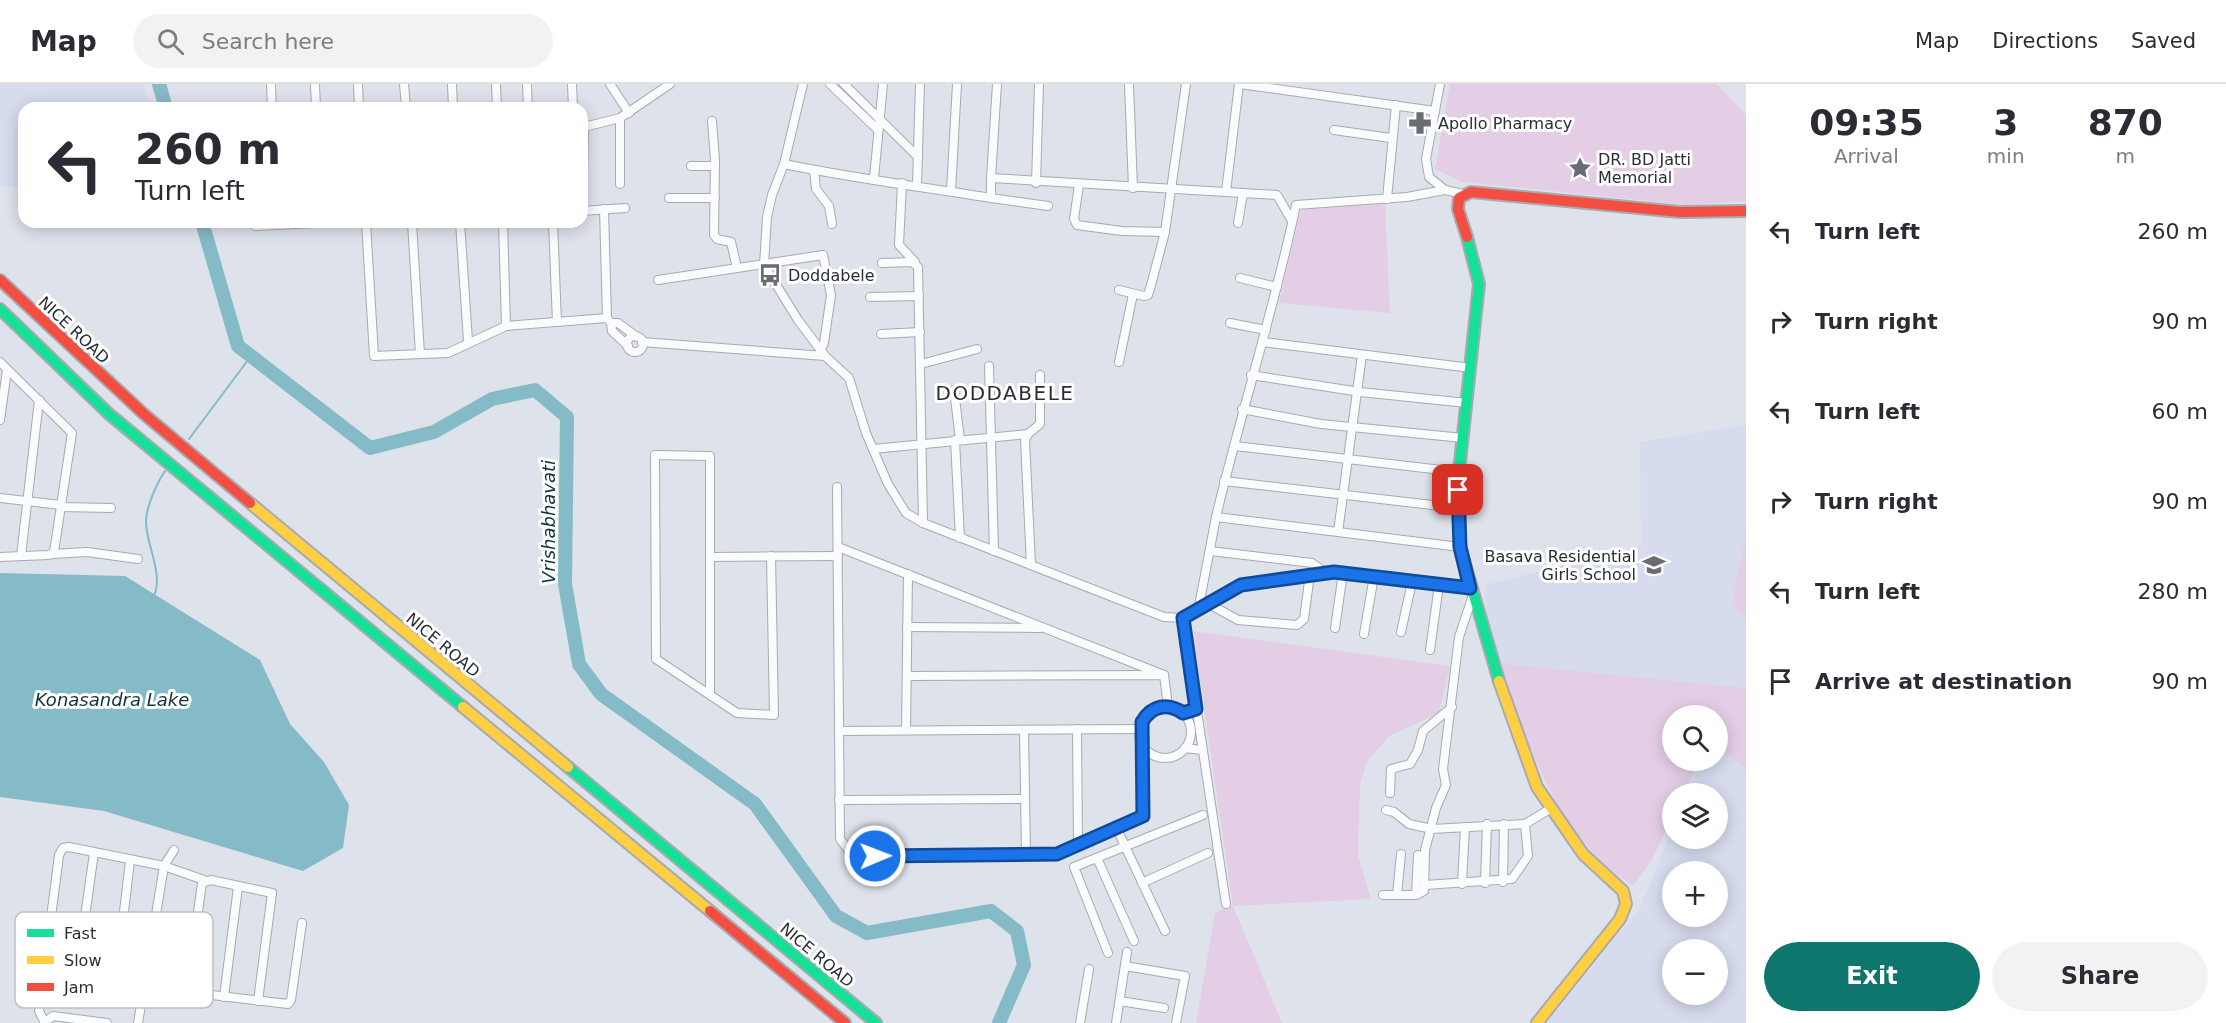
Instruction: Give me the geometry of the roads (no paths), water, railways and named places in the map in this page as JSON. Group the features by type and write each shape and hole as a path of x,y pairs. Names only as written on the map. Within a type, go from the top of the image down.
{"main road":[{"path":"1537,1023 1620,919 1626,899 1623,891 1582,854 1550,809 1530,772 1490,657 1460,547 1459,472 1479,284 1474,257 1458,209 1459,198 1463,194 1475,192 1680,212 1746,211"},
{"name":"NICE ROAD","path":"0,280 145,415 876,1023"},
{"name":"NICE ROAD","path":"0,309 109,414 845,1023"}],"street":[{"path":"271,84 272,102"},
{"path":"315,84 316,102"},
{"path":"358,84 359,102"},
{"path":"404,84 406,102"},
{"path":"452,84 453,102"},
{"path":"496,84 497,102"},
{"path":"527,84 528,102"},
{"path":"572,84 573,102"},
{"path":"610,84 629,112"},
{"path":"588,126 620,118 670,84"},
{"path":"803,84 784,164 772,195 767,217 764,265 798,320 823,353 849,378 873,449 888,484 906,513 923,523 960,538 1164,617 1183,618 1241,585 1310,574 1342,573 1374,576 1471,591 1459,637 1443,769 1446,785 1436,808 1425,850 1425,885 1422,893 1416,895 1383,895"},
{"path":"830,84 877,129"},
{"path":"844,84 918,157"},
{"path":"874,178 883,84"},
{"path":"918,185 920,84"},
{"path":"951,192 957,84"},
{"path":"991,198 997,84"},
{"path":"1036,183 1039,84"},
{"path":"1129,84 1133,188"},
{"path":"1119,290 1148,295 1165,232 1186,84"},
{"path":"1226,192 1240,84 1435,111"},
{"path":"1440,84 1426,159 1429,177 1445,190"},
{"path":"1387,199 1396,105"},
{"path":"620,118 620,184"},
{"path":"712,121 715,166 714,235 717,239 731,242 737,268"},
{"path":"1334,130 1392,138"},
{"path":"784,164 1048,206"},
{"path":"691,166 715,166"},
{"path":"814,170 816,189 829,206 832,224"},
{"path":"991,178 1036,183 1277,195 1293,221"},
{"path":"902,183 899,245 916,263 919,296 923,523"},
{"path":"1079,185 1074,219 1077,225 1122,231 1165,232"},
{"path":"1198,611 1224,482 1235,446 1251,375 1263,342 1296,205 1387,199 1445,190 1463,194"},
{"path":"1238,223 1243,193"},
{"path":"669,198 715,198"},
{"path":"588,210 625,208"},
{"path":"366,228 374,356 448,353 468,341 506,326 609,321 618,323 640,339 642,347 637,352 630,350 612,331 609,321 604,209"},
{"path":"412,228 420,354"},
{"path":"460,228 468,341"},
{"path":"503,228 506,326"},
{"path":"553,228 557,322"},
{"path":"658,280 823,255 831,295 823,353"},
{"path":"882,263 916,263"},
{"path":"1240,278 1276,287"},
{"path":"1119,362 1133,294"},
{"path":"870,297 919,296"},
{"path":"1230,323 1266,330"},
{"path":"880,334 920,332"},
{"path":"628,346 629,339 640,339 823,353"},
{"path":"1263,342 1471,368"},
{"path":"921,364 977,349"},
{"path":"1338,532 1362,355"},
{"path":"0,362 72,434 55,550 52,554"},
{"path":"989,366 993,436 994,551"},
{"path":"0,420 7,370"},
{"path":"1031,565 1025,440 1028,434 1041,424 1040,375"},
{"path":"1251,375 1357,391 1467,403"},
{"path":"954,390 960,538"},
{"path":"21,556 39,400"},
{"path":"1242,409 1352,427 1463,438"},
{"path":"873,449 1028,434"},
{"path":"1235,446 1459,472"},
{"path":"710,695 710,456 655,454 656,659 710,695 737,713 774,715 771,556"},
{"path":"1224,482 1458,508"},
{"path":"837,488 840,839 853,856 1057,854 1143,816 1140,729 1148,713 1156,708 1167,706 1183,713 1191,729 1185,748"},
{"path":"0,498 61,506 111,508"},
{"path":"1216,517 1460,547"},
{"path":"710,556 771,556 838,551 908,574 1164,675"},
{"path":"1210,551 1312,563 1326,573"},
{"path":"0,557 87,552 138,560"},
{"path":"1335,628 1342,573"},
{"path":"906,730 908,574"},
{"path":"1209,604 1238,620 1297,625 1304,620 1310,574"},
{"path":"1364,634 1374,576"},
{"path":"1401,632 1412,582"},
{"path":"1430,650 1439,585"},
{"path":"1183,618 1226,904"},
{"path":"907,627 1044,628"},
{"path":"907,676 1164,675"},
{"path":"1164,675 1167,706"},
{"path":"1390,793 1391,769 1410,764 1418,750 1423,731 1452,707"},
{"path":"1183,713 1196,709"},
{"path":"1077,729 1078,844"},
{"path":"839,731 1140,729"},
{"path":"1024,730 1026,854"},
{"path":"1142,742 1149,751 1164,757 1174,755 1185,748 1202,750"},
{"path":"840,800 1025,799"},
{"path":"1386,810 1394,812 1409,824 1432,829 1487,824 1525,824 1550,809"},
{"path":"1108,953 1074,867 1203,815"},
{"path":"1485,883 1487,824"},
{"path":"1503,882 1504,824"},
{"path":"1425,885 1503,882 1512,879 1527,860 1525,824"},
{"path":"1116,827 1165,931"},
{"path":"1462,884 1465,827"},
{"path":"52,912 59,855 63,848 69,847 130,861 165,866 204,880 272,893 258,1001"},
{"path":"157,912 165,866 174,850"},
{"path":"86,912 94,853"},
{"path":"1142,883 1208,854"},
{"path":"1397,895 1401,854"},
{"path":"1416,895 1418,855"},
{"path":"1096,858 1134,941"},
{"path":"124,912 130,861"},
{"path":"199,912 204,880"},
{"path":"224,997 238,887"},
{"path":"213,996 285,1005 290,1003 302,923"},
{"path":"1116,1023 1127,952"},
{"path":"1125,966 1185,976 1176,1023"},
{"path":"1080,1023 1089,969"},
{"path":"1120,1001 1164,1008"},
{"path":"39,1008 44,1022 53,1016 107,1023"},
{"path":"138,1023 140,1008"}],"water":[{"name":"Konasandra Lake","path":"0,573 125,576 260,660 290,724 324,762 349,805 343,848 303,871 104,811 0,797"}],"waterway":[{"name":"Vrishabhavati","path":"159,84 164,102"},
{"name":"Vrishabhavati","path":"204,228 238,346 370,448 434,432 492,399 535,390 567,417 565,584 579,664 601,694 755,804 836,916 867,933 991,911 1017,931 1024,965 999,1023"},
{"path":"189,439 251,356"},
{"path":"154,596 156,568 146,529 146,520 153,494 165,471"}],"place":[{"name":"Apollo Pharmacy","path":"1420,123"},
{"name":"DR. BD Jatti Memorial","path":"1580,168"},
{"name":"Doddabele","path":"770,275"},
{"name":"Basava Residential Girls School","path":"1654,565"}],"district":[{"name":"DODDABELE","path":"1005,393"}]}
